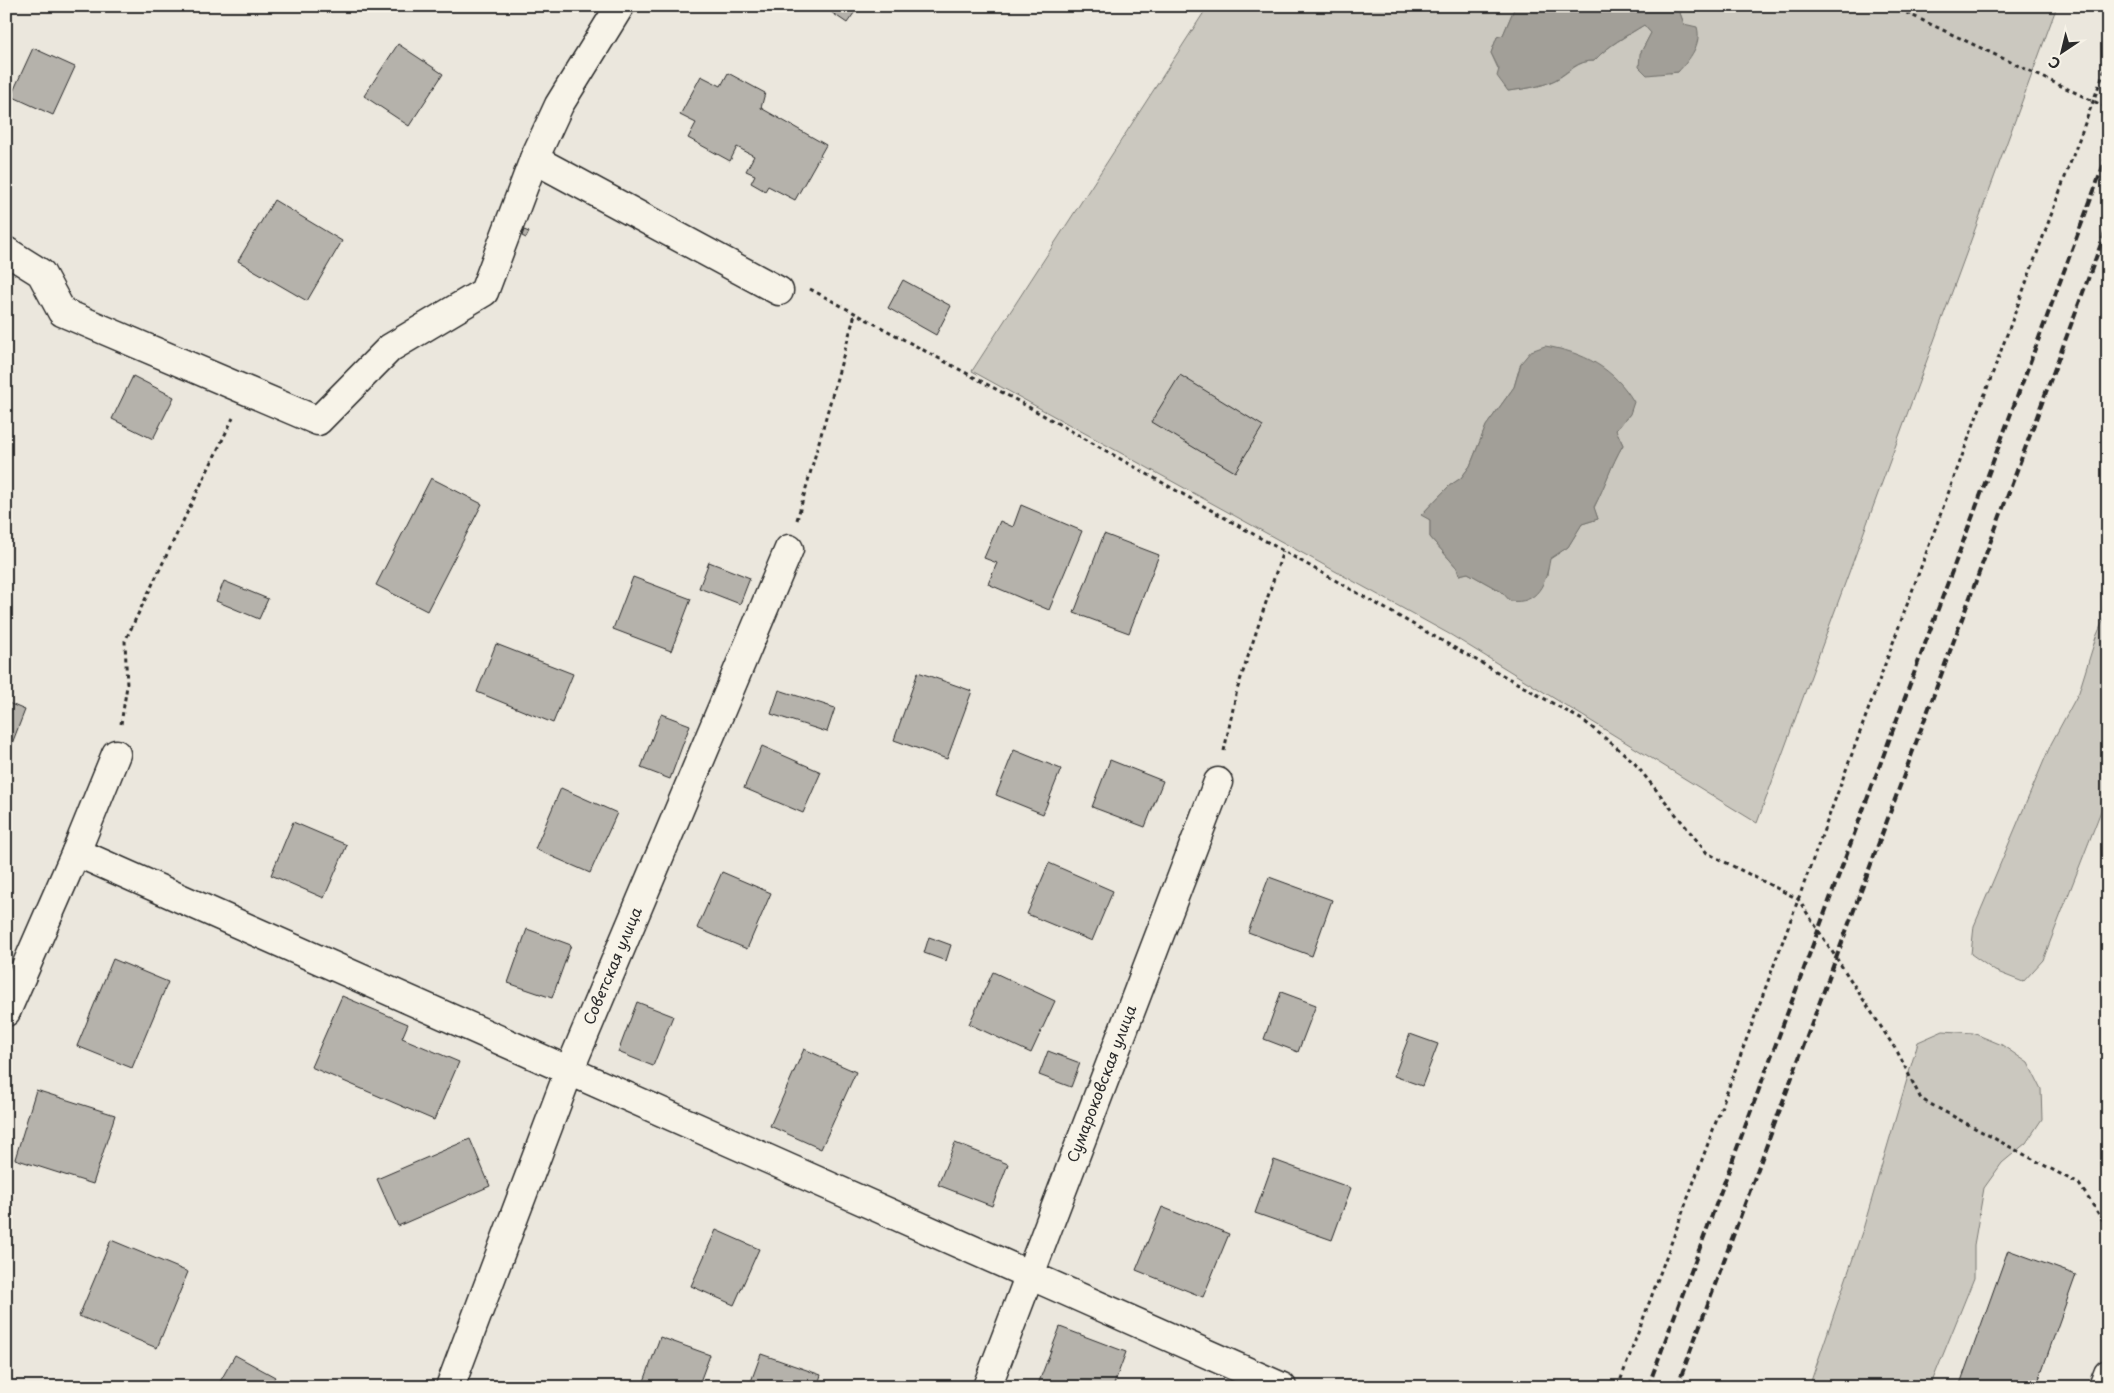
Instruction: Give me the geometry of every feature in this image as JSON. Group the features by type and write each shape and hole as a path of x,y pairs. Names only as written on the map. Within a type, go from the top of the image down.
{"street":[{"path":"6,250 41,273 62,312 318,421 390,348 484,292 534,158 559,105 620,6"},
{"path":"534,158 779,291"},
{"name":"Советская улица","path":"450,1387 569,1071 789,549"},
{"path":"6,1012 76,852 116,754"},
{"name":"Сумароковская улица","path":"987,1387 1218,782"},
{"path":"76,852 1282,1387"},
{"path":"2103,1387 2108,1374"}],"path":[{"path":"1892,6 2108,108"},
{"path":"1618,1387 2108,61"},
{"path":"805,286 1018,401 1584,721 1632,760 1707,853 1798,899 1898,1053 1921,1099 2079,1184 2108,1228"},
{"path":"789,549 856,314"},
{"path":"116,754 127,686 125,641 246,390"},
{"path":"1218,782 1237,690 1283,550"}],"shaded area":[{"path":"1208,6 1520,6 1514,9 1503,35 1497,37 1491,53 1508,91 1538,86 1555,80 1578,65 1594,61 1611,46 1644,25 1651,33 1640,54 1670,73 1678,72 1684,24 1680,13 1686,6 2057,6 1757,823 1451,635 972,371","holes":["1521,363 1630,414 1616,430 1623,445 1594,508 1598,519 1582,524 1568,547 1549,559 1547,577 1502,592 1468,573 1459,575 1457,568 1430,537 1430,520 1422,514 1449,486 1461,478 1470,466 1486,426 1514,387"]},
{"path":"1520,6 1686,6 1680,13 1684,24 1697,27 1698,39 1691,57 1678,72 1647,75 1639,67 1640,54 1651,33 1644,25 1611,46 1594,61 1578,65 1555,80 1538,86 1508,91 1497,76 1499,69 1491,53 1497,37 1503,35 1514,9"},
{"path":"1545,346 1585,357 1617,380 1634,402 1630,414 1616,430 1623,445 1594,507 1598,519 1582,524 1568,547 1550,559 1543,584 1534,596 1528,600 1510,601 1502,592 1468,573 1459,575 1457,568 1430,537 1430,520 1421,515 1449,486 1461,478 1470,466 1486,426 1514,387 1521,363 1531,351"},
{"path":"2108,610 2108,793 2043,960 2023,982 1995,971 1971,954 1974,926 2051,744 2079,692 2096,637"},
{"path":"1943,1031 1973,1033 2002,1045 2028,1063 2041,1089 2042,1119 2026,1143 2002,1163 1984,1188 1974,1245 1974,1278 1930,1387 1809,1387 1863,1229 1918,1042"}],"building":[{"path":"822,6 859,6 847,23"},
{"path":"398,44 443,74 409,126 364,96"},
{"path":"33,48 75,67 53,115 11,96"},
{"path":"728,73 765,93 761,108 826,145 795,200 768,186 765,191 751,183 755,175 746,171 754,156 737,147 730,161 688,138 696,123 680,115 701,76 721,86"},
{"path":"274,200 342,241 307,301 238,261"},
{"path":"524,230 529,232 526,238 522,236"},
{"path":"903,280 951,306 936,335 888,308"},
{"path":"1180,375 1263,426 1235,472 1151,422"},
{"path":"133,376 174,397 153,439 112,419"},
{"path":"431,478 482,504 427,611 376,585"},
{"path":"1021,505 1082,531 1049,610 988,584 997,563 984,558 1000,521 1013,527"},
{"path":"1104,534 1159,555 1129,633 1074,613"},
{"path":"709,562 750,578 740,604 699,588"},
{"path":"633,577 691,599 671,651 613,629"},
{"path":"224,581 268,599 259,619 216,601"},
{"path":"496,644 573,674 553,723 477,692"},
{"path":"918,672 972,691 947,759 894,740"},
{"path":"779,690 835,708 827,732 771,714"},
{"path":"6,702 25,710 6,759"},
{"path":"661,714 690,725 670,779 641,768"},
{"path":"762,746 821,772 803,813 744,788"},
{"path":"1014,750 1061,769 1043,814 996,795"},
{"path":"1110,760 1163,781 1145,827 1092,807"},
{"path":"561,788 617,813 590,873 535,849"},
{"path":"293,822 347,845 324,898 271,875"},
{"path":"1049,863 1113,891 1092,941 1027,914"},
{"path":"722,872 771,893 747,949 697,928"},
{"path":"1269,877 1332,900 1312,956 1248,932"},
{"path":"527,929 571,945 552,998 508,983"},
{"path":"929,937 951,945 946,961 924,953"},
{"path":"113,959 168,982 132,1068 77,1046"},
{"path":"993,972 1055,1001 1031,1053 969,1024"},
{"path":"1281,992 1316,1005 1298,1052 1264,1039"},
{"path":"342,996 408,1024 402,1038 459,1062 434,1120 311,1067"},
{"path":"637,1002 673,1016 653,1066 618,1052"},
{"path":"1410,1034 1438,1044 1422,1086 1394,1076"},
{"path":"804,1049 856,1072 821,1149 770,1126"},
{"path":"1048,1051 1080,1063 1071,1087 1039,1075"},
{"path":"36,1090 115,1115 93,1184 15,1159"},
{"path":"470,1139 490,1186 398,1226 377,1179"},
{"path":"955,1143 1008,1164 992,1206 938,1185"},
{"path":"1274,1160 1351,1188 1332,1240 1255,1213"},
{"path":"1162,1207 1229,1234 1203,1297 1136,1270"},
{"path":"716,1230 759,1249 734,1305 691,1286"},
{"path":"111,1240 188,1272 157,1348 79,1316"},
{"path":"2008,1250 2076,1275 2036,1387 1959,1387"},
{"path":"1060,1327 1126,1352 1113,1387 1037,1387"},
{"path":"660,1337 710,1355 698,1387 642,1387"},
{"path":"761,1354 821,1375 817,1387 749,1387"},
{"path":"235,1355 275,1377 269,1387 217,1387"}],"railway":[{"path":"1648,1387 2108,153"},
{"path":"1677,1387 2108,225"}]}
